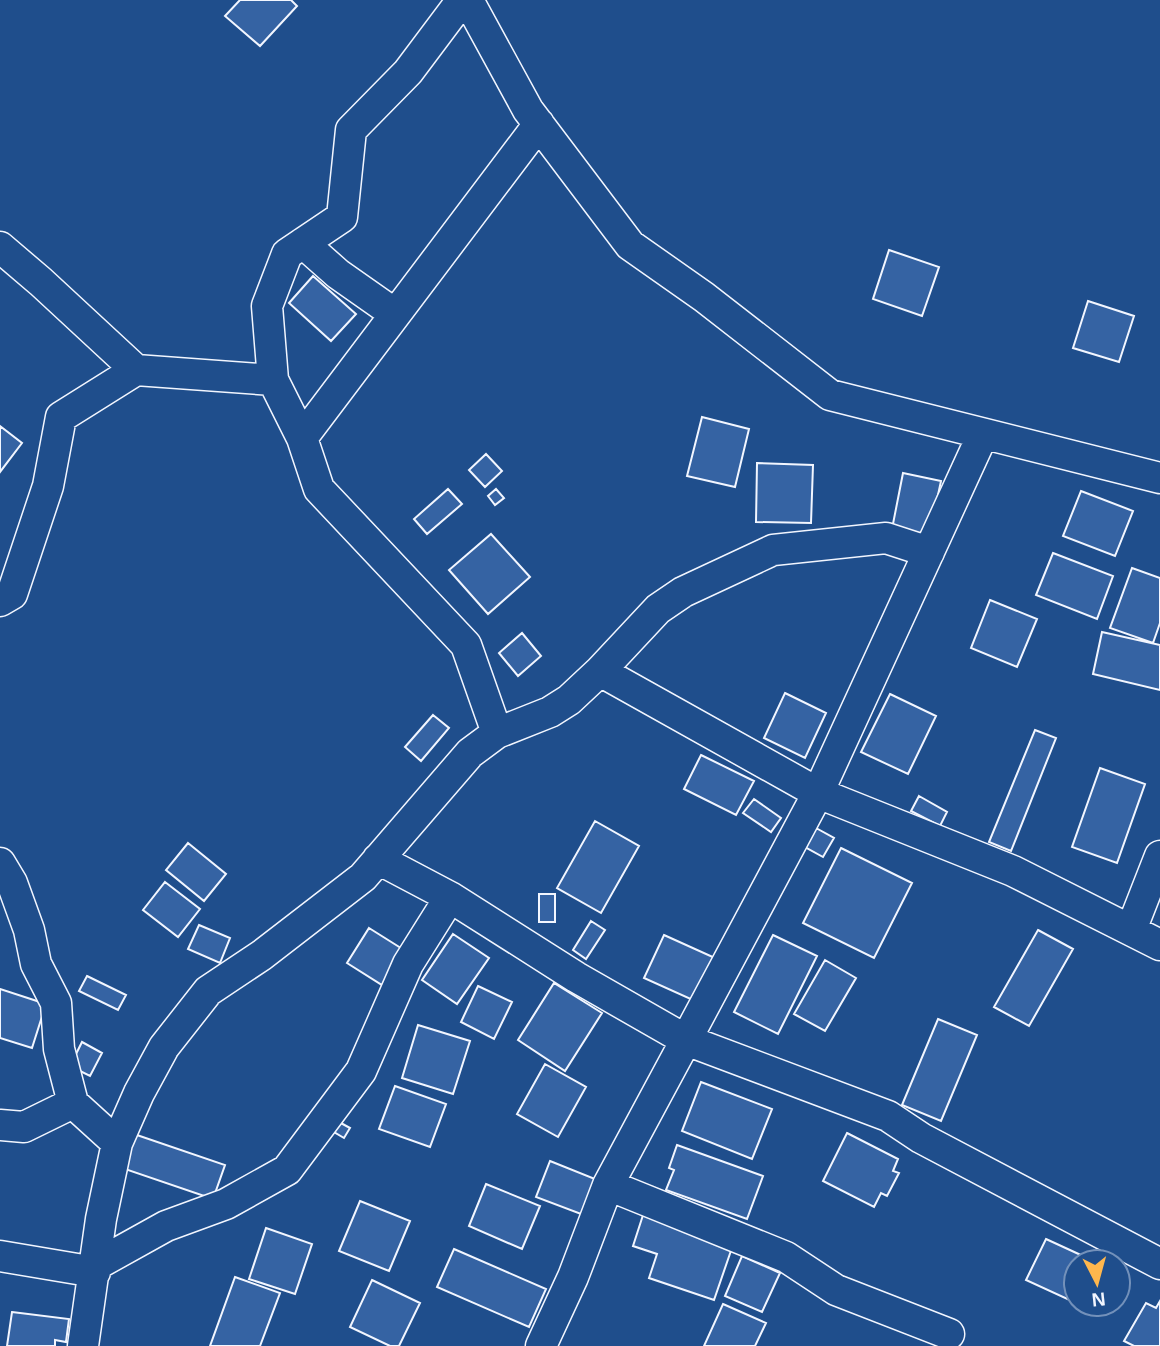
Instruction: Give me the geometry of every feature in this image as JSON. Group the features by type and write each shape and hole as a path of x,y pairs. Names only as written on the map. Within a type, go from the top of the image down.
{"street":[{"path":"463,0 408,72 351,130 342,216 287,254 267,306 273,380 302,438 319,489 467,645 497,733"},
{"path":"468,0 528,110 630,245 704,297 830,395 1160,478"},
{"path":"302,438 539,124"},
{"path":"303,243 338,274 395,314"},
{"path":"0,247 136,370"},
{"path":"0,601 12,594 48,486 61,417 136,370 273,380"},
{"path":"541,1346 573,1277 608,1185 818,793 983,434"},
{"path":"83,1346 101,1219 117,1143 139,1093 164,1047 208,991 262,955 363,877 470,753 497,733 550,712 569,700 658,609 683,592 774,550 886,538 929,552"},
{"path":"600,671 818,793 1013,871 1160,945"},
{"path":"1131,930 1160,856"},
{"path":"378,859 450,897 576,977 686,1040 888,1116 921,1138 1160,1264"},
{"path":"0,864 12,883 29,930 36,964 55,1003 59,1049 73,1103 117,1143"},
{"path":"0,1256 95,1269 166,1226 226,1204 287,1170 360,1071 408,964 450,897"},
{"path":"0,1125 24,1128 73,1103"},
{"path":"608,1185 786,1257 836,1290 949,1334"}],"building":[{"path":"240,0 291,0 297,6 260,46 225,16"},
{"path":"889,250 939,267 922,316 873,299"},
{"path":"313,276 356,314 331,341 289,303"},
{"path":"1088,301 1134,316 1119,362 1073,348"},
{"path":"702,417 749,429 735,487 687,476"},
{"path":"0,426 22,443 0,472"},
{"path":"486,454 502,471 485,487 469,470"},
{"path":"757,463 813,465 811,523 756,522"},
{"path":"903,473 941,481 929,537 892,529"},
{"path":"448,489 462,504 427,534 414,519"},
{"path":"496,489 504,498 495,505 488,496"},
{"path":"1081,491 1133,511 1115,556 1063,536"},
{"path":"491,534 530,577 488,614 449,570"},
{"path":"1053,553 1113,576 1097,619 1036,595"},
{"path":"1132,568 1160,578 1160,623 1153,643 1110,628"},
{"path":"990,600 1037,619 1017,667 971,648"},
{"path":"1102,632 1160,645 1160,690 1093,674"},
{"path":"522,633 541,656 518,676 499,653"},
{"path":"785,693 826,713 805,758 764,738"},
{"path":"890,694 936,716 908,774 861,752"},
{"path":"433,715 449,728 421,761 405,747"},
{"path":"1035,730 1056,738 1011,851 989,842"},
{"path":"701,755 754,781 736,815 684,789"},
{"path":"1100,768 1145,784 1117,863 1072,847"},
{"path":"919,796 947,812 940,826 911,811"},
{"path":"754,799 781,818 771,832 743,813"},
{"path":"595,821 639,846 601,913 557,888"},
{"path":"816,828 834,838 823,857 805,847"},
{"path":"188,843 226,874 204,901 166,870"},
{"path":"841,848 912,883 874,958 803,923"},
{"path":"165,882 200,909 178,937 143,910"},
{"path":"539,894 555,894 555,922 539,922"},
{"path":"591,921 605,930 586,959 573,950"},
{"path":"199,925 230,938 220,963 188,949"},
{"path":"369,928 404,950 382,985 347,963"},
{"path":"1038,930 1073,949 1029,1026 994,1007"},
{"path":"453,934 489,958 457,1004 422,980"},
{"path":"664,935 715,958 695,1001 644,978"},
{"path":"773,935 817,956 778,1034 734,1012"},
{"path":"825,960 856,978 825,1031 794,1014"},
{"path":"87,976 126,995 118,1010 79,991"},
{"path":"554,983 602,1013 565,1071 518,1040"},
{"path":"478,986 512,1002 494,1039 461,1022"},
{"path":"0,989 46,1004 32,1048 0,1038"},
{"path":"938,1019 977,1035 941,1121 902,1105"},
{"path":"418,1025 470,1041 453,1094 402,1078"},
{"path":"82,1042 102,1053 90,1076 70,1066"},
{"path":"545,1064 586,1087 558,1137 517,1114"},
{"path":"701,1082 772,1109 752,1159 682,1131"},
{"path":"395,1086 446,1104 430,1147 379,1129"},
{"path":"339,1122 350,1128 344,1138 334,1132"},
{"path":"131,1133 225,1165 213,1199 119,1167"},
{"path":"847,1133 898,1159 893,1171 899,1173 887,1196 881,1193 874,1207 823,1181"},
{"path":"677,1145 763,1176 747,1219 666,1190 674,1170 669,1168"},
{"path":"550,1161 595,1179 581,1214 536,1197"},
{"path":"486,1184 540,1206 522,1249 469,1226"},
{"path":"360,1201 410,1221 389,1271 339,1251"},
{"path":"644,1212 734,1242 714,1300 649,1278 657,1254 633,1246"},
{"path":"266,1228 312,1244 295,1294 249,1279"},
{"path":"1046,1239 1066,1248 1062,1248 1062,1297 1026,1280"},
{"path":"454,1249 546,1289 529,1327 437,1287"},
{"path":"742,1256 780,1273 762,1312 725,1296"},
{"path":"235,1277 280,1293 260,1346 210,1346"},
{"path":"372,1280 420,1303 399,1346 390,1346 350,1327"},
{"path":"1160,1301 1160,1346 1134,1346 1124,1341 1146,1303 1156,1308"},
{"path":"723,1304 766,1323 755,1346 704,1346"},
{"path":"12,1312 69,1319 66,1342 55,1340 55,1346 7,1346"}]}
